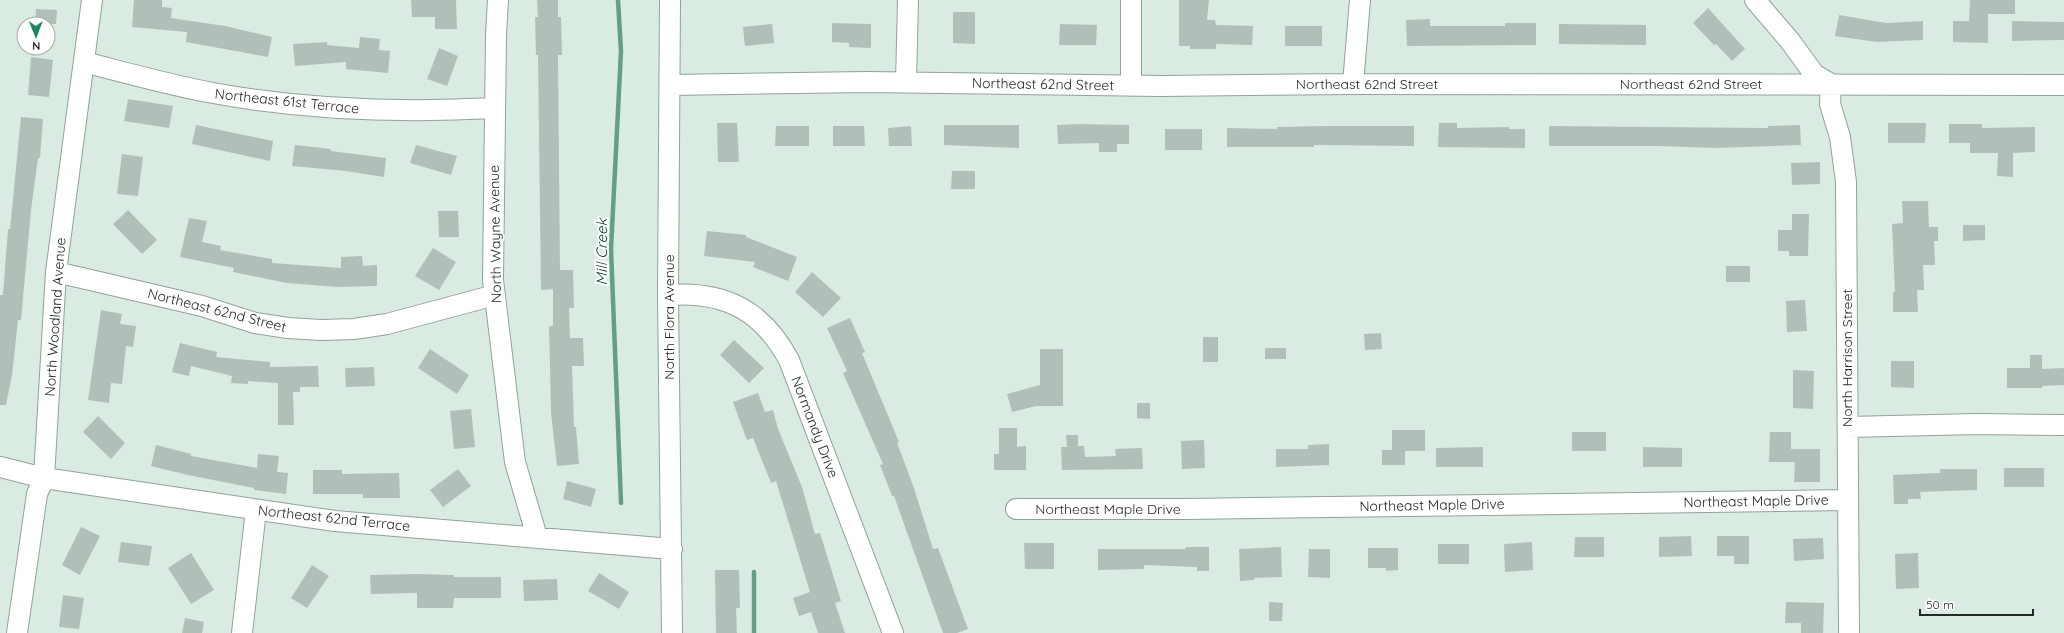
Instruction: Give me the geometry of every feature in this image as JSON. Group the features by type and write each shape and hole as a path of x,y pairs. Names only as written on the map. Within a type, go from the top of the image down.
{"street":[{"name":"North Woodland Avenue","path":"17,633 37,494 44,478 56,272 92,0"},
{"name":"North Wayne Avenue","path":"498,0 494,108 493,280 515,462 536,537"},
{"name":"North Flora Avenue","path":"670,0 668,295 672,633"},
{"path":"906,82 908,0"},
{"path":"1131,0 1131,86"},
{"path":"1353,84 1360,0"},
{"path":"1755,0 1790,41 1814,74 1831,84"},
{"name":"Northeast 61st Terrace","path":"84,62 157,82 270,102 328,108 385,111 494,108"},
{"name":"Northeast 62nd Street","path":"670,85 906,82 1131,86 1353,84 2064,85"},
{"name":"North Harrison Street","path":"1831,84 1830,104 1840,137 1846,182 1849,633"},
{"name":"Northeast 62nd Street","path":"56,272 202,306 255,323 308,330 354,329 388,324 495,296"},
{"name":"Normandy Drive","path":"668,295 690,293 709,296 737,305 753,315 768,328 780,343 789,360 893,633"},
{"path":"1848,427 1976,424 2064,425"},
{"name":"Northeast 62nd Terrace","path":"0,467 44,478 335,521 672,549"},
{"name":"Northeast Maple Drive","path":"1016,509 1180,509 1848,500"},
{"path":"242,633 256,510"}],"building":[{"path":"134,0 162,0 162,7 172,8 171,18 225,26 272,37 268,57 186,42 187,32 132,27"},
{"path":"411,0 456,0 457,29 435,29 435,17 412,17"},
{"path":"537,0 558,0 558,17 561,17 562,55 558,55 560,270 573,270 574,308 569,308 570,338 583,338 584,366 572,366 574,427 576,427 579,464 557,466 551,413 549,326 553,326 553,289 541,290 538,55 536,55 535,17 538,17"},
{"path":"1179,0 1209,0 1207,20 1215,20 1216,25 1253,26 1252,45 1216,44 1216,49 1190,49 1190,46 1179,46"},
{"path":"1970,0 2015,0 2015,14 1988,14 1988,43 1953,42 1953,21 1969,21"},
{"path":"1708,8 1745,49 1732,61 1693,23"},
{"path":"36,9 57,10 56,24 56,16 36,16"},
{"path":"953,12 975,12 975,44 953,43"},
{"path":"1839,15 1886,23 1923,21 1923,40 1877,42 1835,36"},
{"path":"1430,19 1430,26 1505,26 1505,23 1536,23 1536,45 1407,46 1406,20"},
{"path":"2012,21 2064,22 2064,40 2012,41"},
{"path":"832,23 871,24 871,48 849,47 849,43 832,42"},
{"path":"772,24 774,43 745,46 743,27"},
{"path":"1060,24 1097,25 1096,45 1059,45"},
{"path":"1559,24 1646,25 1646,45 1559,44"},
{"path":"1285,26 1322,26 1322,46 1285,46"},
{"path":"360,37 380,39 379,50 390,51 388,73 346,69 346,62 295,66 293,44 327,42 327,45 359,48"},
{"path":"439,48 458,56 447,86 427,79"},
{"path":"31,57 53,60 49,97 28,95"},
{"path":"128,99 173,106 169,128 124,121"},
{"path":"21,117 43,119 40,158 38,158 31,210 21,320 18,320 12,375 6,405 0,405 0,295 3,295 8,229 10,229"},
{"path":"717,123 737,123 739,162 718,162"},
{"path":"1439,123 1457,123 1457,128 1509,127 1509,129 1525,129 1525,148 1438,147"},
{"path":"1888,123 1926,123 1925,143 1888,143"},
{"path":"1949,124 1982,124 1982,128 2035,127 2035,152 2013,153 2013,177 1997,176 1998,153 1970,153 1970,143 1949,143"},
{"path":"196,125 273,141 270,161 192,144"},
{"path":"944,125 1019,125 1019,148 944,145"},
{"path":"1057,125 1129,125 1129,144 1117,144 1117,152 1099,152 1099,143 1058,144"},
{"path":"1800,125 1801,145 1714,148 1659,146 1549,146 1549,126 1768,128 1768,126"},
{"path":"776,126 809,126 809,146 775,146"},
{"path":"833,126 864,126 865,146 833,146"},
{"path":"911,126 912,146 889,146 888,128"},
{"path":"1414,126 1414,146 1314,145 1314,147 1227,147 1227,128 1277,129 1277,127"},
{"path":"1165,129 1202,129 1202,150 1165,150"},
{"path":"295,145 386,158 384,177 346,171 292,166"},
{"path":"416,145 457,156 451,175 410,163"},
{"path":"122,154 143,157 138,196 117,194"},
{"path":"1820,162 1820,184 1792,185 1791,163"},
{"path":"952,171 975,171 975,189 951,189"},
{"path":"1902,201 1928,201 1929,227 1938,227 1938,241 1934,241 1935,265 1923,265 1924,290 1917,290 1918,312 1893,312 1893,292 1895,292 1892,224 1903,223"},
{"path":"128,210 157,240 142,254 113,224"},
{"path":"438,211 458,211 459,237 439,237"},
{"path":"1792,214 1809,214 1808,256 1789,256 1789,251 1778,251 1778,230 1792,230"},
{"path":"189,218 207,221 202,242 221,246 220,250 272,259 272,263 341,268 341,257 362,256 363,266 377,265 377,286 338,287 287,283 233,272 234,268 180,257"},
{"path":"1963,225 1985,225 1985,240 1963,241"},
{"path":"707,231 746,235 746,237 797,257 788,281 753,267 755,262 704,256"},
{"path":"433,248 456,262 439,290 415,276"},
{"path":"1726,266 1750,266 1750,282 1726,282"},
{"path":"812,272 841,298 823,317 795,292"},
{"path":"1805,300 1807,331 1787,332 1786,301"},
{"path":"101,310 122,314 120,324 136,326 133,347 126,346 122,384 111,383 109,403 88,400"},
{"path":"850,318 865,352 862,353 899,442 897,443 914,488 933,549 938,548 968,629 957,633 943,633 894,496 892,496 880,465 883,464 843,373 847,371 827,328"},
{"path":"1381,333 1382,349 1365,350 1364,334"},
{"path":"1203,337 1218,337 1218,362 1203,362"},
{"path":"734,340 764,368 749,383 720,355"},
{"path":"180,343 217,352 216,357 270,362 270,367 318,366 319,387 300,387 300,392 293,392 294,425 278,425 278,383 248,381 248,384 231,383 232,376 191,366 189,376 172,372"},
{"path":"1265,348 1286,348 1286,359 1265,359"},
{"path":"430,349 469,375 457,394 418,368"},
{"path":"1040,349 1063,349 1063,406 1036,406 1012,412 1007,394 1040,385"},
{"path":"2030,355 2042,355 2042,369 2064,368 2064,385 2042,386 2042,388 2007,388 2007,368 2030,368"},
{"path":"1891,361 1914,361 1914,388 1891,387"},
{"path":"374,367 375,386 346,387 345,368"},
{"path":"1793,370 1814,371 1813,409 1793,408"},
{"path":"758,393 765,412 773,410 778,429 802,487 815,534 820,533 841,601 835,603 845,633 818,633 811,612 799,616 793,598 810,592 776,481 771,483 753,438 747,440 733,402"},
{"path":"1137,403 1150,403 1150,419 1137,418"},
{"path":"471,409 475,447 454,449 450,411"},
{"path":"98,416 125,443 111,459 83,432"},
{"path":"999,428 1017,428 1017,447 1026,446 1026,470 994,470 994,454 999,454"},
{"path":"1392,430 1425,430 1425,451 1405,451 1405,465 1382,465 1382,450 1392,450"},
{"path":"1572,432 1606,432 1606,451 1572,451"},
{"path":"1770,432 1791,432 1791,449 1820,449 1820,482 1794,482 1795,462 1769,462"},
{"path":"1066,435 1078,435 1078,446 1084,446 1085,457 1116,456 1115,449 1142,448 1143,469 1062,470 1061,447 1067,447"},
{"path":"1204,440 1205,468 1182,469 1181,441"},
{"path":"1329,444 1329,465 1276,467 1276,449 1308,449 1308,445"},
{"path":"156,445 191,454 191,456 257,468 258,454 279,456 277,472 288,473 286,494 254,490 254,488 151,466"},
{"path":"1483,447 1483,467 1436,467 1436,448"},
{"path":"1643,447 1682,448 1682,467 1643,467"},
{"path":"2004,468 2044,468 2044,487 2004,487"},
{"path":"458,469 471,486 443,507 430,490"},
{"path":"1940,469 1977,469 1977,490 1920,492 1921,499 1908,499 1908,504 1894,504 1893,475 1940,473"},
{"path":"313,470 342,470 342,474 399,473 400,498 363,498 363,494 313,494"},
{"path":"567,481 596,489 591,507 563,499"},
{"path":"81,527 100,536 80,575 62,565"},
{"path":"1691,536 1692,556 1659,557 1659,537"},
{"path":"1717,536 1749,536 1749,564 1734,564 1734,556 1717,556"},
{"path":"1575,537 1604,537 1604,557 1574,557"},
{"path":"1823,538 1824,559 1794,561 1793,539"},
{"path":"121,542 152,546 149,566 118,562"},
{"path":"1532,542 1533,570 1505,572 1504,544"},
{"path":"1024,543 1054,543 1054,569 1025,569"},
{"path":"1438,544 1469,544 1469,564 1438,564"},
{"path":"1186,547 1209,547 1209,571 1197,571 1197,567 1144,565 1144,569 1098,570 1098,549 1185,549"},
{"path":"1281,547 1282,577 1254,578 1254,580 1240,581 1239,549"},
{"path":"1368,548 1398,548 1398,570 1386,571 1386,568 1368,568"},
{"path":"1309,549 1330,549 1330,578 1308,577"},
{"path":"191,553 214,590 191,604 168,568"},
{"path":"1918,553 1919,588 1896,589 1895,554"},
{"path":"312,565 329,576 307,608 291,598"},
{"path":"715,570 739,570 740,608 736,608 737,633 716,633"},
{"path":"599,573 629,592 619,609 588,591"},
{"path":"370,575 454,575 454,577 501,577 501,598 454,598 453,608 417,608 417,593 371,594"},
{"path":"557,579 558,600 524,601 523,580"},
{"path":"63,595 84,598 79,629 59,627"},
{"path":"1269,602 1283,603 1282,621 1269,621"},
{"path":"1786,602 1824,603 1823,633 1801,633 1801,623 1785,623"},
{"path":"185,618 204,622 202,633 182,633"}],"waterway":[{"name":"Mill Creek","path":"618,0 621,51 611,249 621,503"},
{"name":"Mill Creek","path":"754,572 754,633"}]}
